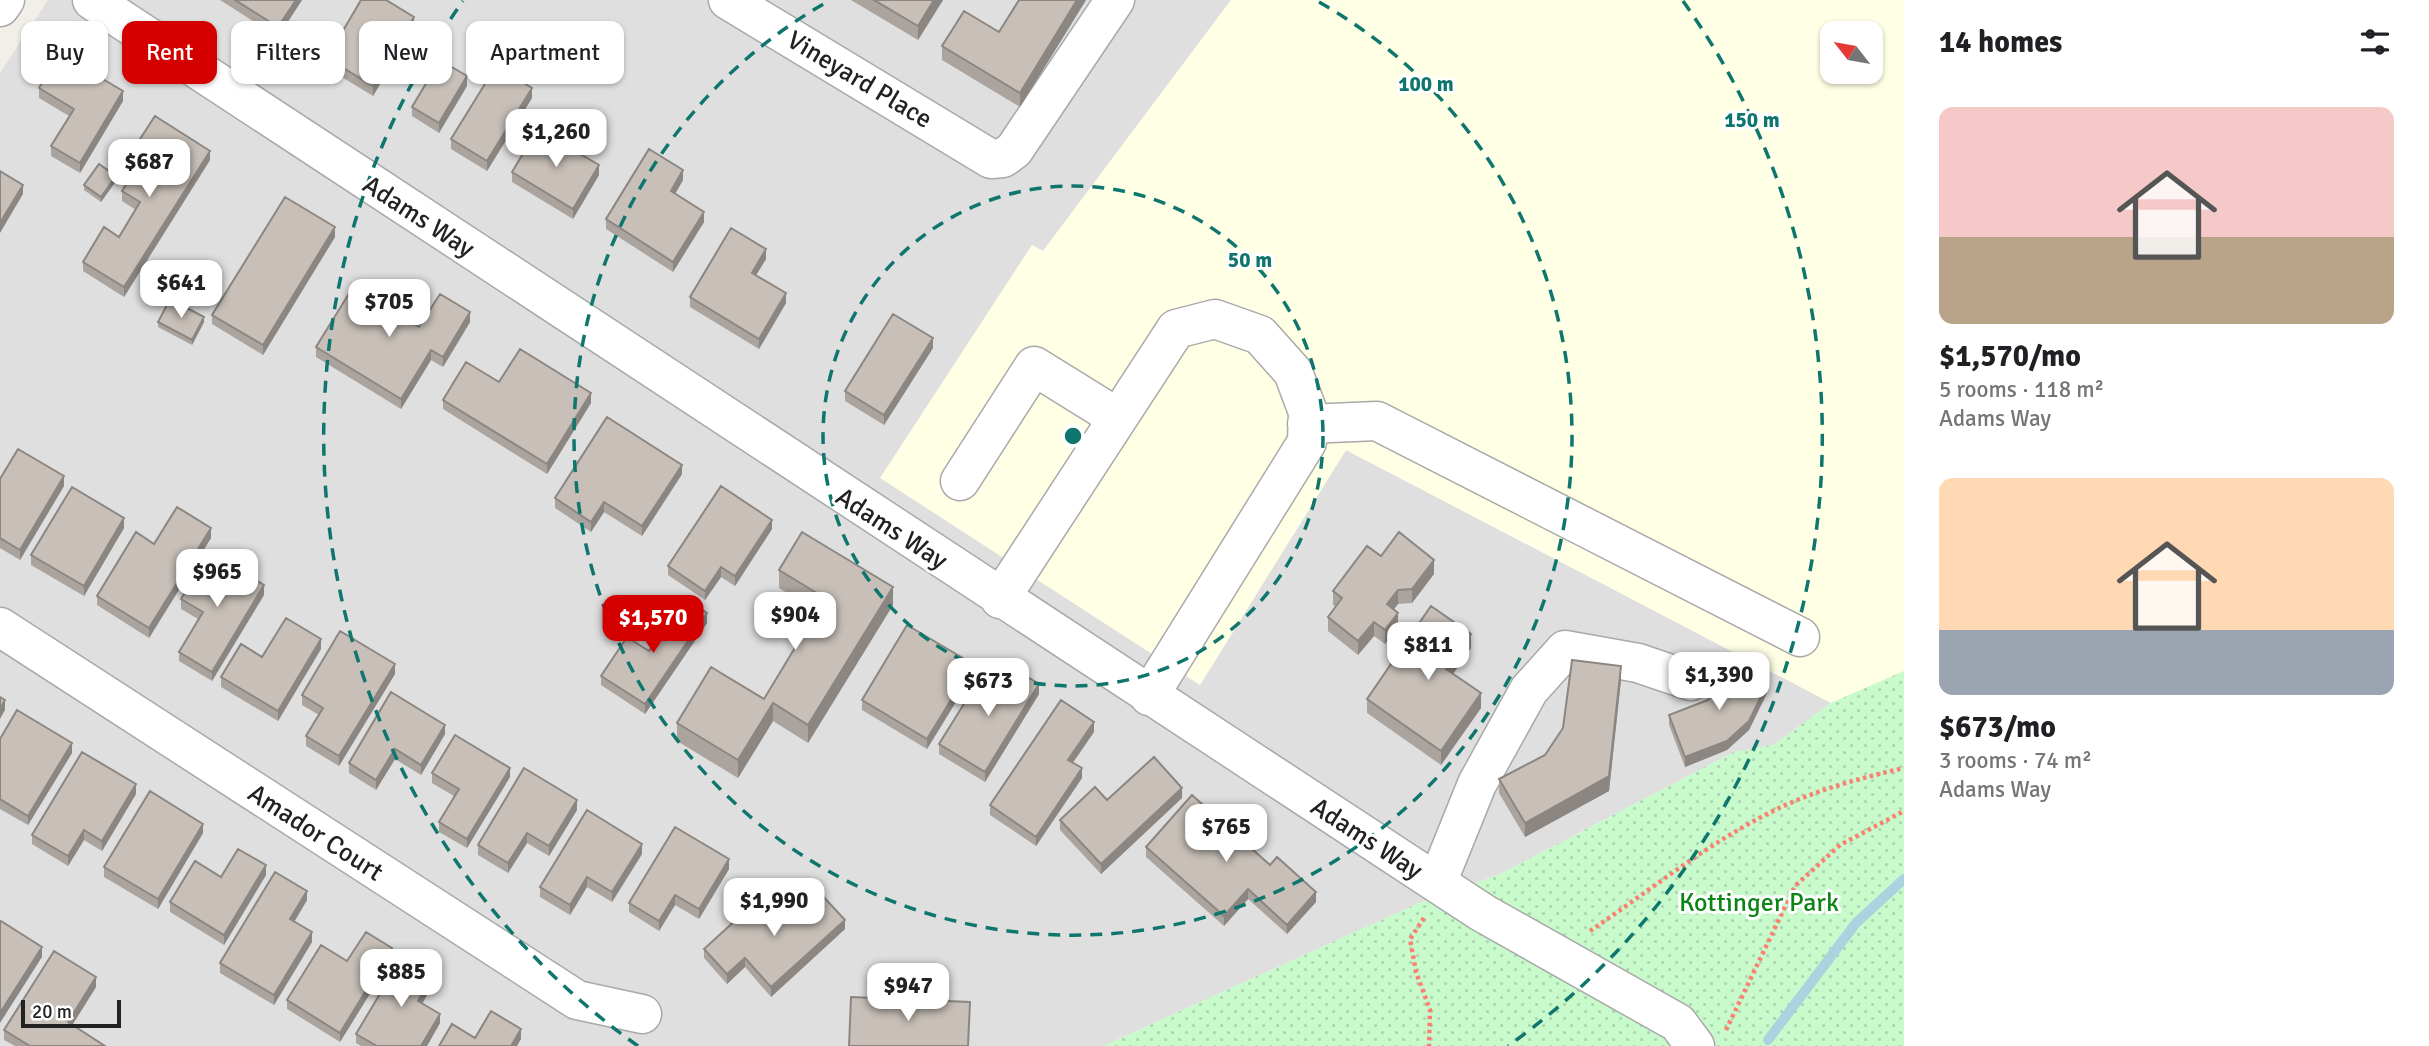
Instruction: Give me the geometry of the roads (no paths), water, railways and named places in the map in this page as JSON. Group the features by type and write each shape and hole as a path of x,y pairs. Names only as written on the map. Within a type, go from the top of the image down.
{"street":[{"path":"0,7 5,0"},
{"name":"Adams Way","path":"92,0 1000,599 1446,889 1709,1040"},
{"name":"Vineyard Place","path":"728,0 991,159 1003,158 1014,150 1115,0"},
{"path":"1000,599 1176,329 1215,319 1260,335 1293,372 1308,412 1307,442 1149,696"},
{"path":"960,481 1034,366 1118,418"},
{"path":"1307,424 1377,421 1800,637"},
{"name":"Amador Court","path":"0,627 577,999 642,1014"},
{"path":"1446,889 1483,772 1528,690 1565,650 1638,663 1691,681"}],"waterway":[{"path":"1768,1040 1856,923 1904,879"}],"park label":[{"name":"Kottinger Park","path":"1759,902"}]}
